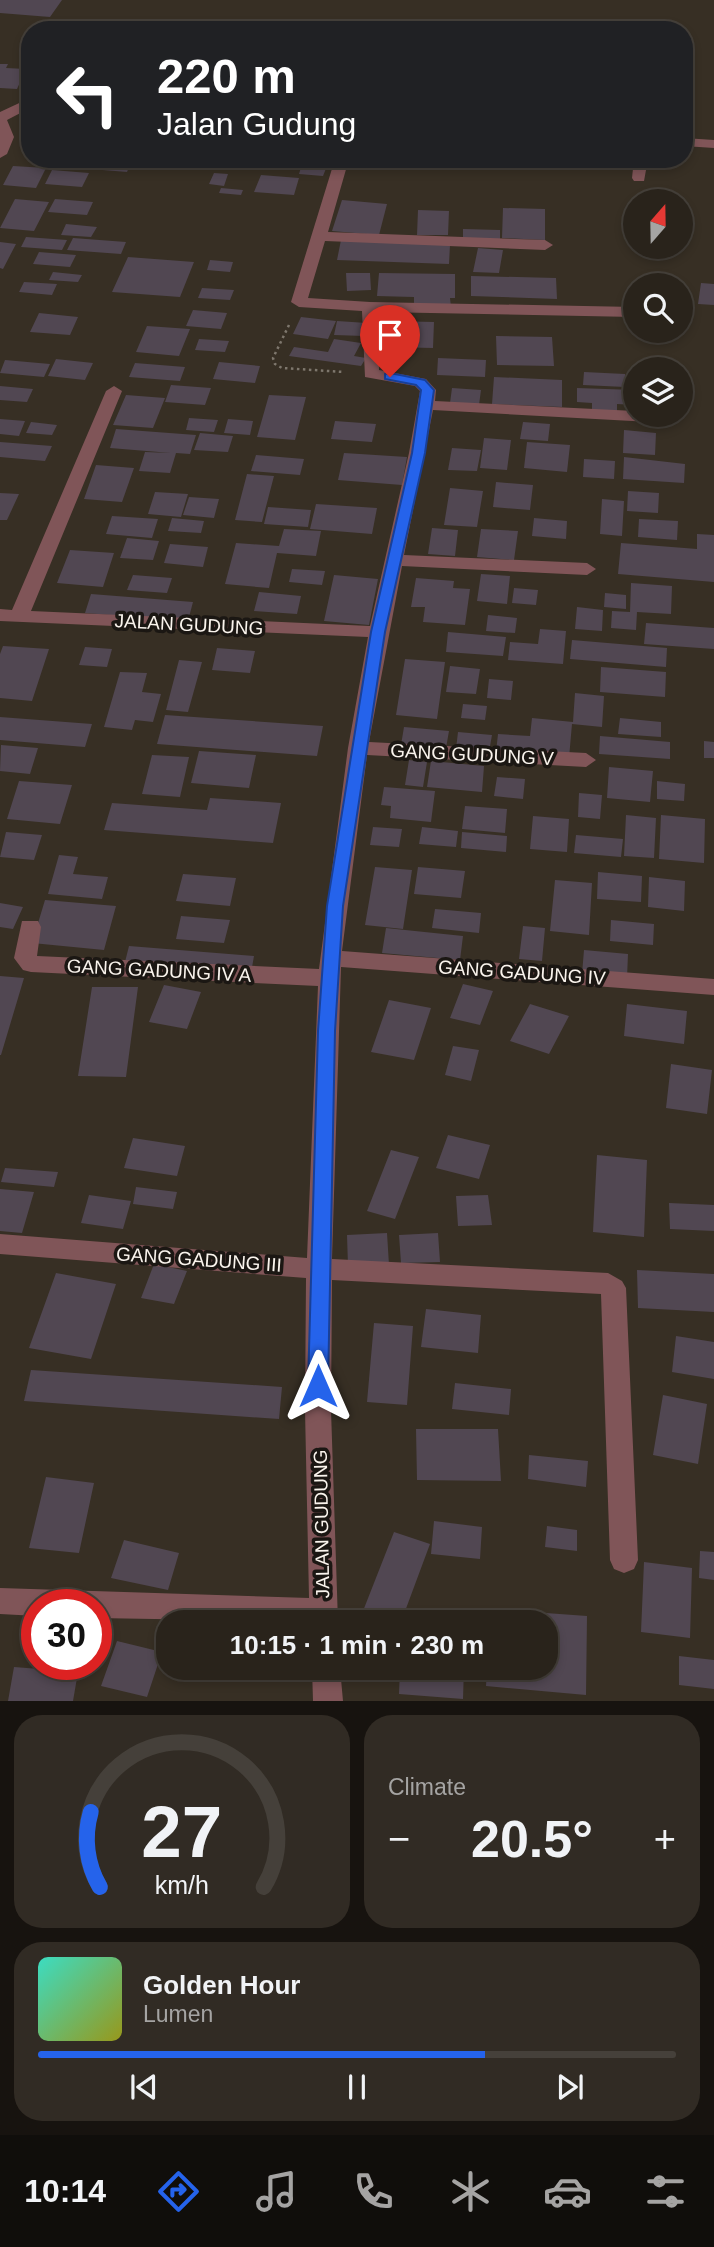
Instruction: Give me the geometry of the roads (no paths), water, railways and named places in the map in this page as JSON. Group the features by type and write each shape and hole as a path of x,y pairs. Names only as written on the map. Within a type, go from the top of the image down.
{"street":[{"path":"0,155 6,136 0,119 21,107"},
{"path":"693,143 714,144"},
{"path":"339,168 299,302 370,307 623,312"},
{"path":"639,178 640,168"},
{"path":"319,236 545,245"},
{"path":"370,307 371,374 420,382 428,390 425,405 623,416"},
{"path":"9,616 114,391"},
{"name":"JALAN GUDUNG","path":"323,1610 318,1269 329,968 358,748 378,632 418,453 425,405"},
{"path":"394,560 587,569"},
{"name":"JALAN GUDUNG","path":"9,616 378,632"},
{"name":"GANG GUDUNG V","path":"358,748 586,760"},
{"name":"GANG GADUNG IV A","path":"30,927 24,958 31,964 329,968"},
{"name":"GANG GADUNG IV","path":"329,968 714,987"},
{"name":"GANG GADUNG III","path":"0,1244 318,1269 608,1283 613,1288 624,1560"},
{"path":"0,1601 182,1610"},
{"path":"327,1680 328,1701"}]}
